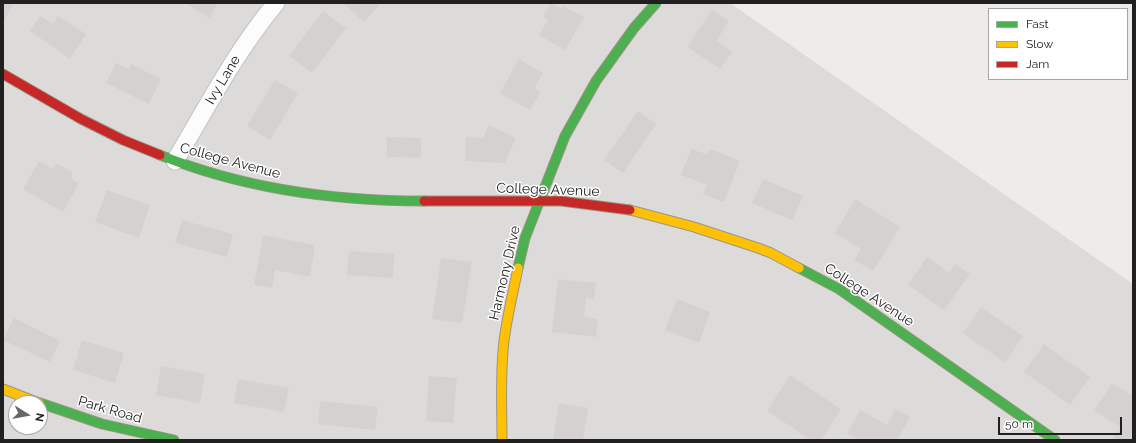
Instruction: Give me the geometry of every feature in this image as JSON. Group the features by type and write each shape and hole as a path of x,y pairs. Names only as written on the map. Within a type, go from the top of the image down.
{"street":[{"name":"Ivy Lane","path":"175,161 228,69 261,21 276,3"},
{"name":"Harmony Drive","path":"502,440 502,376 504,342 510,304 525,238 565,136 596,81 634,28 656,3"},
{"name":"College Avenue","path":"3,74 75,116 114,136 175,161 245,182 311,194 344,198 389,201 561,202 624,208 694,227 771,253 839,289 1055,440"},
{"name":"Park Road","path":"3,389 18,395"},
{"name":"Park Road","path":"48,406 102,424 126,435 174,440"}],"shaded area":[{"path":"3,3 730,3 1133,284 1133,440 3,440"}],"building":[{"path":"3,3 14,3 3,22"},
{"path":"186,3 218,3 209,18"},
{"path":"343,3 381,3 364,22"},
{"path":"551,3 560,8 563,6 584,17 565,50 539,35 548,20 543,17"},
{"path":"712,10 729,21 716,41 732,52 720,69 687,47"},
{"path":"323,11 346,28 312,73 289,56"},
{"path":"40,16 53,24 58,16 86,34 70,59 30,31"},
{"path":"519,59 543,73 535,87 540,93 530,110 500,93"},
{"path":"116,63 129,69 131,64 161,79 149,104 106,83"},
{"path":"275,80 298,93 270,140 247,126"},
{"path":"638,111 656,124 623,173 604,160"},
{"path":"489,125 516,138 505,163 465,161 466,137 483,138"},
{"path":"387,137 421,138 421,158 387,157"},
{"path":"691,149 706,154 711,149 740,161 724,202 703,194 707,185 681,175"},
{"path":"39,161 53,169 56,163 72,172 72,179 79,183 63,212 23,189"},
{"path":"763,179 803,196 792,220 752,203"},
{"path":"107,190 150,205 139,238 95,222"},
{"path":"855,199 900,227 873,271 854,260 861,249 835,233"},
{"path":"182,220 233,234 227,257 175,243"},
{"path":"263,235 315,245 310,277 275,270 272,288 254,285"},
{"path":"349,251 394,254 393,278 347,275"},
{"path":"927,257 949,273 955,264 970,274 944,310 908,285"},
{"path":"441,258 472,262 462,323 432,319"},
{"path":"558,279 596,283 594,299 586,298 584,317 598,319 596,337 552,332"},
{"path":"677,299 710,312 699,343 665,330"},
{"path":"981,307 1023,336 1005,363 963,333"},
{"path":"14,318 60,341 50,362 3,340"},
{"path":"82,340 124,353 115,383 73,370"},
{"path":"1044,344 1090,377 1070,405 1024,372"},
{"path":"161,366 205,374 200,403 156,395"},
{"path":"790,375 841,409 821,440 811,440 767,411"},
{"path":"429,376 457,378 453,423 426,421"},
{"path":"238,379 289,388 284,412 234,403"},
{"path":"1112,383 1133,396 1133,440 1112,440 1120,427 1094,411"},
{"path":"320,401 378,407 375,430 318,424"},
{"path":"559,403 588,408 583,440 553,440"},
{"path":"895,409 910,417 897,440 854,440 855,438 847,434 860,410 887,425"}],"traffic: fast":[{"path":"518,268 525,238 565,136 596,81 634,28 656,3"},
{"path":"160,155 224,177 290,191 357,199 424,201"},
{"path":"799,268 839,289 1055,440"},
{"path":"48,406 102,424 174,440"}],"traffic: slow":[{"path":"630,210 694,227 758,248 771,253 799,268"},
{"path":"502,440 502,366 504,341 518,268"},
{"path":"3,389 18,395"}],"traffic: jam":[{"path":"3,74 81,119 123,140 160,155"},
{"path":"424,201 561,201 630,210"}]}
